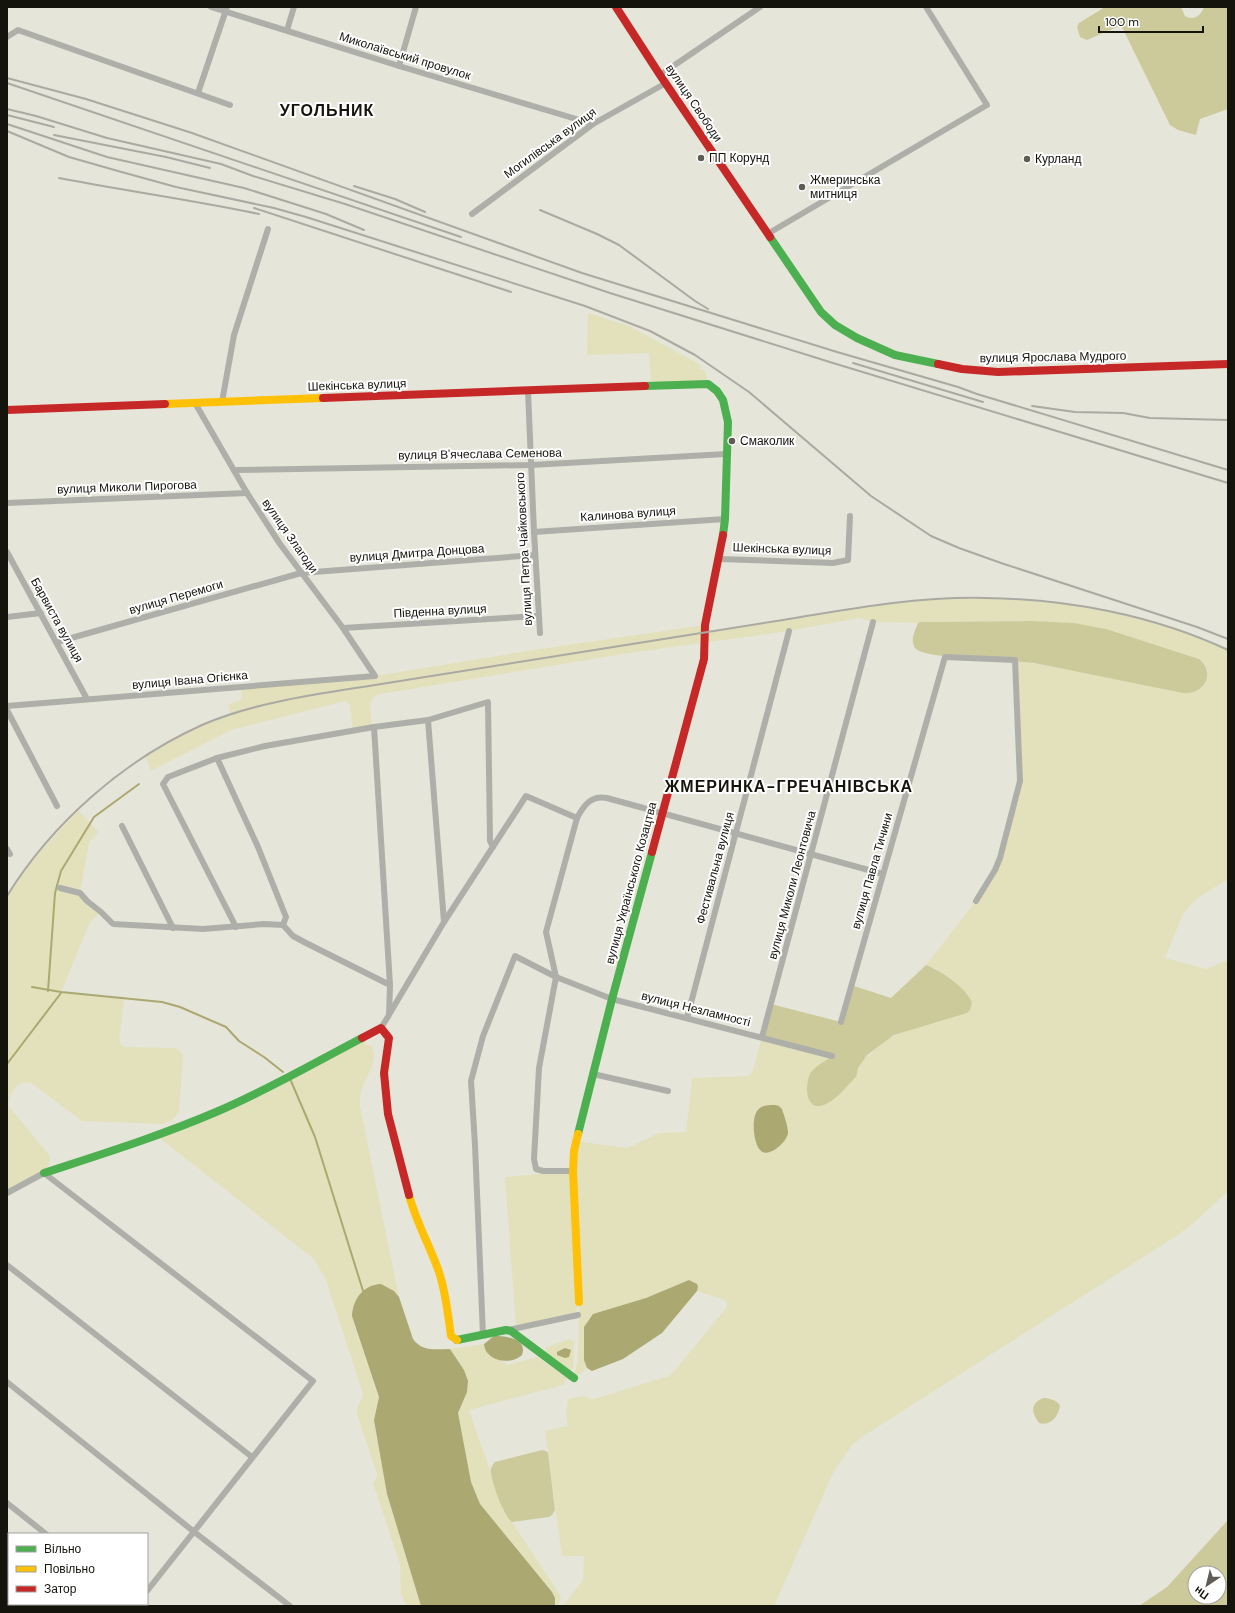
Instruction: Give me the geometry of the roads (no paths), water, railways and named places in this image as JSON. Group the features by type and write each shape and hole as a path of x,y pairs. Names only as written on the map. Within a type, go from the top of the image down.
{"street":[{"name":"Миколаївський провулок","path":"211,7 227,9 399,66 593,124"},
{"path":"287,30 294,7"},
{"path":"399,66 416,7"},
{"name":"вулиця Свободи","path":"616,7 660,75 821,312"},
{"path":"660,75 760,7"},
{"path":"769,234 988,105 926,7"},
{"path":"198,93 227,9"},
{"path":"7,37 18,30 230,105"},
{"name":"Могилівська вулиця","path":"472,214 593,124 666,83"},
{"path":"222,402 234,335 268,229"},
{"name":"вулиця Ярослава Мудрого","path":"821,312 840,329 895,355 962,369 998,372 1228,364"},
{"name":"Шекінська вулиця","path":"7,410 708,384"},
{"name":"вулиця Українського Козацтва","path":"579,1302 573,1171 576,1141 612,999 704,659 705,625 719,559 725,519 726,454 728,431 727,414 720,395 715,388 708,384"},
{"name":"вулиця Петра Чайковського","path":"528,391 540,633"},
{"name":"вулиця Злагоди","path":"195,403 247,493 280,544 343,628 375,676"},
{"name":"вулиця В'ячеслава Семенова","path":"234,470 531,465 726,454"},
{"name":"вулиця Миколи Пирогова","path":"7,503 247,493"},
{"name":"Шекінська вулиця","path":"719,559 833,563 848,560 850,516"},
{"name":"Калинова вулиця","path":"534,532 725,519"},
{"name":"Барвиста вулиця","path":"7,552 87,699"},
{"name":"вулиця Дмитра Донцова","path":"301,573 535,555"},
{"name":"вулиця Перемоги","path":"57,642 301,573"},
{"path":"7,617 41,613"},
{"name":"Південна вулиця","path":"343,628 538,616"},
{"name":"вулиця Миколи Леонтовича","path":"762,1037 873,622"},
{"name":"Фестивальна вулиця","path":"687,1018 789,631"},
{"name":"вулиця Павла Тичини","path":"841,1022 945,657 1015,660 1020,780 1000,858 995,870 976,901"},
{"name":"вулиця Івана Огієнка","path":"7,706 375,676"},
{"path":"236,926 163,784 168,778 217,758 265,746 374,727 428,720 488,702 490,841 493,847"},
{"path":"7,710 57,806"},
{"path":"428,720 444,922"},
{"path":"374,727 390,985 389,1014"},
{"path":"217,758 258,847 286,917 283,925"},
{"path":"7,1193 44,1173 157,1136 217,1112 381,1028 444,922 526,796 577,818"},
{"path":"573,1171 536,1169 534,1159 539,1068 556,977 546,932 577,818 586,804 599,796 883,874"},
{"path":"122,826 173,928"},
{"path":"60,888 80,893 113,924 203,930 264,924 283,925 293,936 390,985"},
{"name":"вулиця Незламності","path":"483,1335 475,1145 470,1081 483,1036 515,956 556,977 612,999 832,1056"},
{"path":"381,1028 389,1038 384,1073 388,1114 412,1208 440,1273 451,1336 457,1340 578,1315"},
{"path":"593,1074 668,1091"},
{"path":"44,1173 313,1381 148,1589"},
{"path":"7,1265 252,1457"},
{"path":"506,1330 516,1334 574,1378"},
{"path":"7,1382 193,1531 290,1606"},
{"path":"7,1503 45,1533"}],"waterway":[{"path":"48,991 55,893 61,871 94,817 139,784"},
{"path":"32,987 61,992 162,1002 180,1007 226,1027 239,1041 264,1057 283,1072"},
{"path":"7,1064 61,993"},
{"path":"291,1081 315,1137 364,1294"}],"railway":[{"path":"7,78 86,99 192,133 582,273 1228,470"},
{"path":"7,83 461,237"},
{"path":"7,109 36,116 107,138 221,164 253,176 345,204 610,293 833,363 1228,483"},
{"path":"7,115 54,127"},
{"path":"7,124 107,157 244,188 326,214 364,230"},
{"path":"7,131 69,157 176,187 274,208 306,217 585,306 650,331 695,355 749,392 871,496 931,536 1001,563 1197,627 1228,639"},
{"path":"54,135 166,157 210,168"},
{"path":"59,178 259,214"},
{"path":"354,186 395,199 425,212"},
{"path":"254,208 511,292"},
{"path":"540,210 619,245 708,309"},
{"path":"853,363 983,402"},
{"path":"1032,406 1075,412 1123,413 1150,418 1228,420"},
{"path":"7,896 45,843 68,819 92,796 145,756 173,739 222,717 243,710 287,700 884,604 935,599 1017,599 1110,611 1170,627 1228,650"}],"place":[{"name":"ПП Корунд","path":"701,158"},
{"name":"Курланд","path":"1027,159"},
{"name":"Жмеринська митниця","path":"802,187"},
{"name":"Смаколик","path":"732,441"}],"district":[{"name":"УГОЛЬНИК","path":"327,110"},
{"name":"ЖМЕРИНКА-ГРЕЧАНІВСЬКА","path":"789,786"}]}
